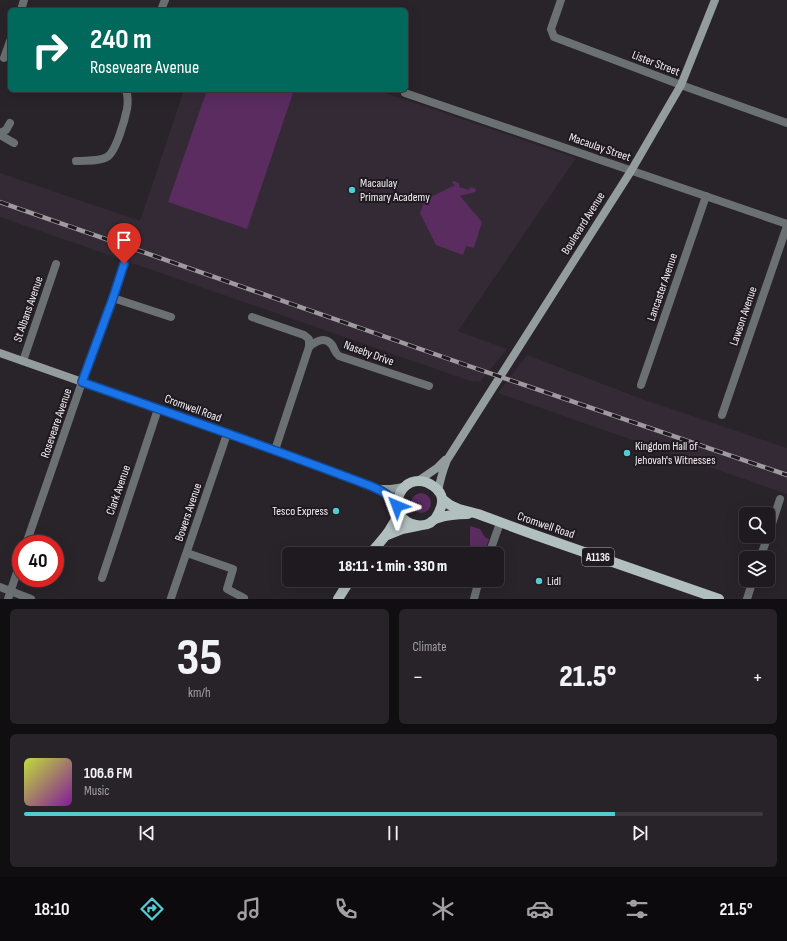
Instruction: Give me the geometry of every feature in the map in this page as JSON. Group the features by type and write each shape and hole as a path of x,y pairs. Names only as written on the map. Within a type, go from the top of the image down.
{"main road":[{"path":"418,481 410,483 404,487 397,499 398,509 404,520 411,524 420,526"},
{"name":"A1136","path":"418,481 426,482 433,486 440,495"},
{"path":"435,519 440,510 440,495"},
{"name":"Cromwell Road","path":"440,495 450,505 459,509 478,514 719,599"},
{"path":"376,547 393,525 398,509"},
{"name":"Cromwell Road","path":"435,519 463,514 478,514"},
{"name":"A1136","path":"420,526 428,524 435,519"},
{"path":"385,536 402,529 420,526"},
{"path":"338,599 346,587"}],"street":[{"name":"Lister Street","path":"561,0 551,28 554,37 787,123"},
{"name":"Boulevard Avenue","path":"440,495 440,481 447,460 631,171 681,85 715,0"},
{"path":"5,58 8,48"},
{"path":"76,161 103,158 112,152 124,121 127,108 126,92"},
{"name":"Macaulay Street","path":"405,93 787,225"},
{"path":"10,123 6,130 0,134 14,143"},
{"name":"Lancaster Avenue","path":"641,385 706,196"},
{"name":"Lawson Avenue","path":"722,415 787,225"},
{"name":"St Albans Avenue","path":"23,360 56,264"},
{"name":"Roseveare Avenue","path":"29,535 124,264"},
{"path":"113,298 171,317"},
{"path":"252,317 304,335 309,339 309,347 275,450"},
{"name":"Naseby Drive","path":"309,347 316,341 324,340 332,345 335,353 339,356 429,386"},
{"name":"Cromwell Road","path":"0,353 275,450 377,489 389,496 398,509"},
{"name":"Clark Avenue","path":"102,578 158,409"},
{"name":"Bowers Avenue","path":"171,598 227,434"},
{"name":"Boulevard Avenue","path":"418,481 437,468 453,450"},
{"name":"Cromwell Road","path":"377,489 404,487"},
{"path":"775,514 780,498"},
{"path":"491,547 500,523"},
{"path":"187,553 233,569 226,589 244,598"},
{"path":"474,599 477,587"},
{"path":"746,599 750,587"},
{"path":"0,588 9,595 31,599"}],"shaded area":[{"name":"Macaulay Primary Academy","path":"183,92 382,92 576,158 458,331 507,349 480,382 473,382 0,217 0,173 140,221"},
{"path":"206,92 293,92 247,229 168,202"},
{"path":"453,181 459,183 459,187 469,190 470,187 476,189 475,192 460,196 482,222 474,248 466,246 463,255 436,245 420,213 425,200 455,185 452,183"},
{"path":"527,355 642,399 787,448 787,494 498,393"},
{"path":"417,493 425,493 431,499 431,507 425,513 417,513 411,507 411,499"},
{"path":"470,526 480,529 485,537 489,539 486,547 470,547"}],"railway":[{"path":"0,202 466,365 787,475"}],"place":[{"name":"Macaulay Primary Academy","path":"352,190"},
{"name":"Kingdom Hall of Jehovah's Witnesses","path":"627,453"},
{"name":"Tesco Express","path":"336,511"},
{"name":"Lidl","path":"539,581"}],"route":[{"path":"124,264 82,382 275,450 368,485 389,496 397,506"}]}
